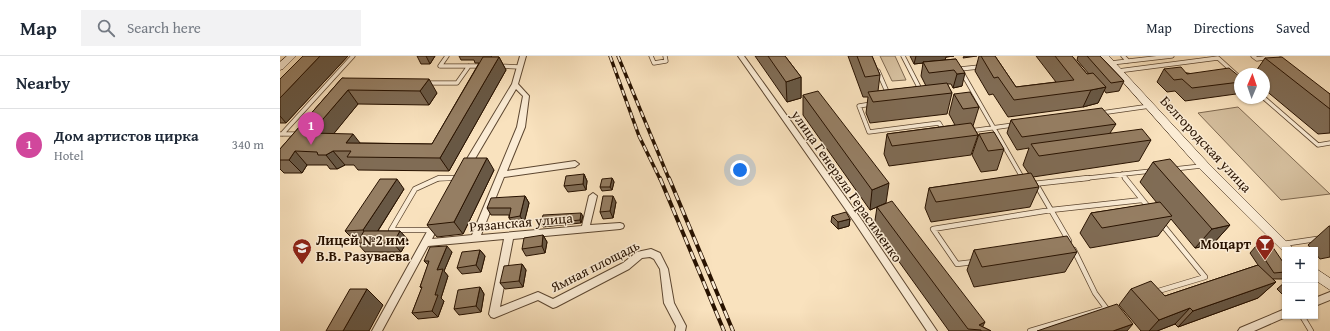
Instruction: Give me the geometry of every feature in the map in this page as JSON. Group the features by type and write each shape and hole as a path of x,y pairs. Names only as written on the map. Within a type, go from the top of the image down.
{"main road":[{"path":"280,67 292,56"},
{"name":"Белгородская улица","path":"1107,60 1204,166 1286,247"},
{"path":"1318,275 1330,284"}],"street":[{"path":"458,181 515,84 523,56"},
{"name":"улица Генерала Герасименко","path":"741,56 858,222 932,331"},
{"path":"476,239 522,127 526,96 515,84"},
{"path":"501,175 575,164"},
{"path":"585,229 593,196"},
{"path":"377,331 442,210"},
{"name":"Рязанская улица","path":"425,243 620,226"},
{"name":"Ямная площадь","path":"509,236 494,314 538,296 553,304 626,266 640,256 651,253 657,256 664,269 669,302 681,326 680,331"},
{"path":"1318,301 1330,296"},
{"path":"1244,331 1282,314"}],"lane":[{"path":"281,135 353,56"},
{"path":"447,56 440,66 520,66"},
{"path":"651,56 654,63 666,61 665,56"},
{"path":"903,56 924,97"},
{"path":"1123,56 1128,61"},
{"path":"1140,56 1143,59"},
{"path":"1107,60 1128,61 1172,56"},
{"path":"1253,56 1257,59 1278,56"},
{"path":"1118,71 1218,58 1234,73"},
{"path":"418,83 457,84 469,66"},
{"path":"982,66 960,69 1027,185 1160,170"},
{"path":"877,69 891,101"},
{"path":"878,103 859,106 869,132 939,123 946,135"},
{"path":"1270,103 1318,145 1330,143"},
{"path":"1096,114 1150,106"},
{"path":"967,132 1018,124"},
{"path":"281,135 303,134"},
{"path":"1168,169 1204,166"},
{"path":"1122,174 1152,212"},
{"path":"432,230 391,230 415,189 439,178 458,181"},
{"path":"1036,184 1073,248 1095,293 1115,319"},
{"path":"980,261 957,264 933,229 1051,210 1142,200"},
{"path":"1148,295 1205,277 1157,218"},
{"path":"1286,247 1330,237"},
{"path":"1065,249 1073,248"},
{"path":"1030,331 1106,308"},
{"path":"1304,319 1310,331"}],"shaded area":[{"path":"880,56 895,56 906,80 892,81"},
{"path":"1238,107 1330,194 1281,200 1198,113"}],"building":[{"path":"303,56 320,56 280,98 280,79"},
{"path":"768,56 785,56 801,77 786,82"},
{"path":"857,56 872,56 880,75 865,77"},
{"path":"981,56 995,56 1016,87 1074,80 1055,56 1072,56 1087,74 1093,73 1106,87 1014,100 998,77 994,78"},
{"path":"1087,56 1100,56 1124,81 1111,83"},
{"path":"483,57 499,57 440,158 347,157 351,151 333,151 326,155 318,155 317,152 295,151 289,160 280,160 280,149 342,78 429,79 420,91 348,90 311,133 353,134 346,143 432,144"},
{"path":"1282,57 1330,94 1330,109 1265,58"},
{"path":"956,59 965,73 957,74 954,70 929,73 923,62"},
{"path":"1181,67 1187,74 1229,68 1234,72 1234,83 1192,88 1182,79 1174,80 1164,69"},
{"path":"947,83 952,93 873,102 868,92"},
{"path":"818,91 889,183 872,190 803,95"},
{"path":"970,92 979,107 963,109 954,94"},
{"path":"1102,108 1116,124 1022,137 1011,120"},
{"path":"971,123 978,135 892,146 887,134"},
{"path":"1142,129 1151,140 1039,156 1031,144"},
{"path":"994,132 1004,149 988,151 979,134"},
{"path":"464,158 487,158 454,222 427,225"},
{"path":"1170,159 1230,225 1212,229 1153,162"},
{"path":"1031,173 1039,187 936,202 929,188"},
{"path":"584,174 583,184 564,186 566,176"},
{"path":"612,178 610,187 600,187 602,179"},
{"path":"380,179 397,179 363,230 345,231"},
{"path":"525,196 520,216 509,218 511,208 487,208 491,198"},
{"path":"603,196 613,196 610,211 600,212"},
{"path":"892,201 985,322 979,325 991,331 968,329 877,207"},
{"path":"1160,202 1172,216 1102,228 1091,213"},
{"path":"846,212 850,219 838,222 832,216"},
{"path":"581,213 580,220 541,224 543,215"},
{"path":"364,231 400,231 393,243 357,243"},
{"path":"543,235 542,246 522,249 524,238"},
{"path":"1067,236 1077,252 982,267 974,250"},
{"path":"447,246 437,270 443,269 435,295 438,295 432,311 412,313 422,287 420,287 429,261 424,261 430,247"},
{"path":"1256,246 1272,246 1282,261 1282,272 1274,273"},
{"path":"480,250 476,265 457,268 462,252"},
{"path":"522,264 519,281 500,283 504,266"},
{"path":"1258,265 1276,282 1193,311 1190,308 1159,320 1131,289 1151,281 1165,296"},
{"path":"480,287 476,306 454,309 458,290"},
{"path":"350,289 367,289 343,331 326,331"},
{"path":"1117,304 1133,324 1113,331 1037,331"}],"railway":[{"path":"610,56 639,136 660,179"},
{"path":"618,56 669,179"},
{"path":"660,178 724,331"},
{"path":"669,178 733,331"}],"place":[{"name":"Дом артистов цирка","path":"311,145"},
{"name":"Моцарт","path":"1265,261"},
{"name":"Лицей №2 им. В.В. Разуваева","path":"302,265"}]}
